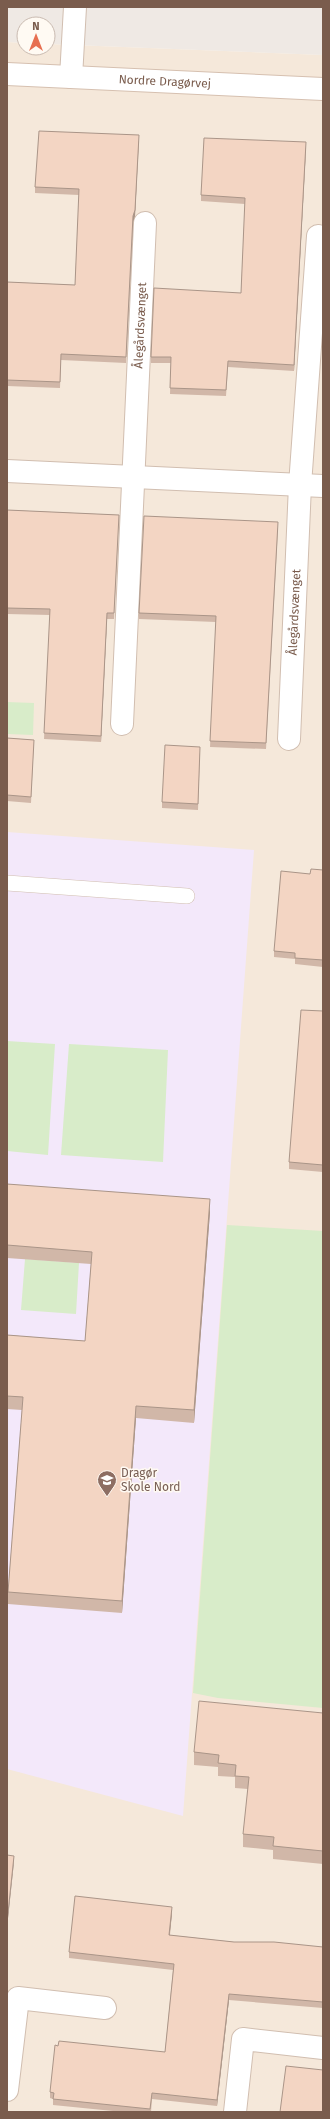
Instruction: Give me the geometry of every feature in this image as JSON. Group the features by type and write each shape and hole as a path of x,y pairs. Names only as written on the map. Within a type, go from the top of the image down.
{"street":[{"path":"71,77 75,7"},
{"name":"Nordre Dragørvej","path":"7,74 323,89"},
{"name":"Ålegårdsvænget","path":"122,724 145,223"},
{"name":"Ålegårdsvænget","path":"289,739 300,485 318,236"},
{"path":"7,471 323,486"},
{"path":"7,2090 18,1998 104,2008"},
{"path":"235,2112 243,2039 323,2048"}],"lane":[{"path":"7,883 187,896"}],"shaded area":[{"path":"7,7 323,7 323,55 56,44 56,16 16,16 16,43 7,42"},
{"path":"7,42 16,43 16,56 56,56 56,44 323,55 323,2112 7,2112"},
{"name":"Dragør Skole Nord","path":"7,832 254,850 183,1816 7,1769"}],"green space":[{"path":"7,702 34,703 33,735 7,734"},
{"path":"7,1041 55,1044 48,1155 7,1151"},
{"path":"69,1044 168,1050 163,1162 61,1155"},
{"path":"227,1225 323,1231 323,1708 218,1698 193,1693"},
{"path":"25,1259 79,1263 76,1314 21,1310"}],"building":[{"path":"39,131 139,135 135,210 133,216 126,357 61,354 60,382 7,380 7,282 75,285 79,189 35,187"},
{"path":"204,138 306,142 294,365 228,361 226,390 170,388 171,357 151,357 154,288 241,293 245,198 201,195"},
{"path":"7,510 119,515 114,613 107,613 101,736 44,733 50,609 7,608"},
{"path":"144,516 278,522 266,743 210,741 216,616 139,613"},
{"path":"7,738 34,740 31,797 7,795"},
{"path":"165,745 200,747 198,804 162,802"},
{"path":"311,869 323,870 323,960 295,958 295,953 274,951 281,871 310,874"},
{"path":"301,1010 323,1011 323,1165 289,1162"},
{"path":"7,1184 210,1199 194,1410 136,1406 122,1601 8,1592 23,1397 7,1396 7,1335 85,1341 92,1252 7,1245"},
{"path":"199,1701 323,1713 323,1851 273,1846 274,1837 243,1834 249,1777 235,1776 236,1765 218,1763 219,1755 194,1752"},
{"path":"7,1855 14,1856 7,1922"},
{"path":"75,1896 172,1907 169,1935 234,1942 274,1942 323,1947 323,2002 229,1994 217,2100 152,2093 150,2109 53,2099 54,2093 50,2092 55,2045 58,2046 59,2041 165,2052 174,1964 69,1952"},
{"path":"286,2066 323,2070 323,2112 280,2112"}],"place":[{"name":"Dragør Skole Nord","path":"107,1497"}]}
